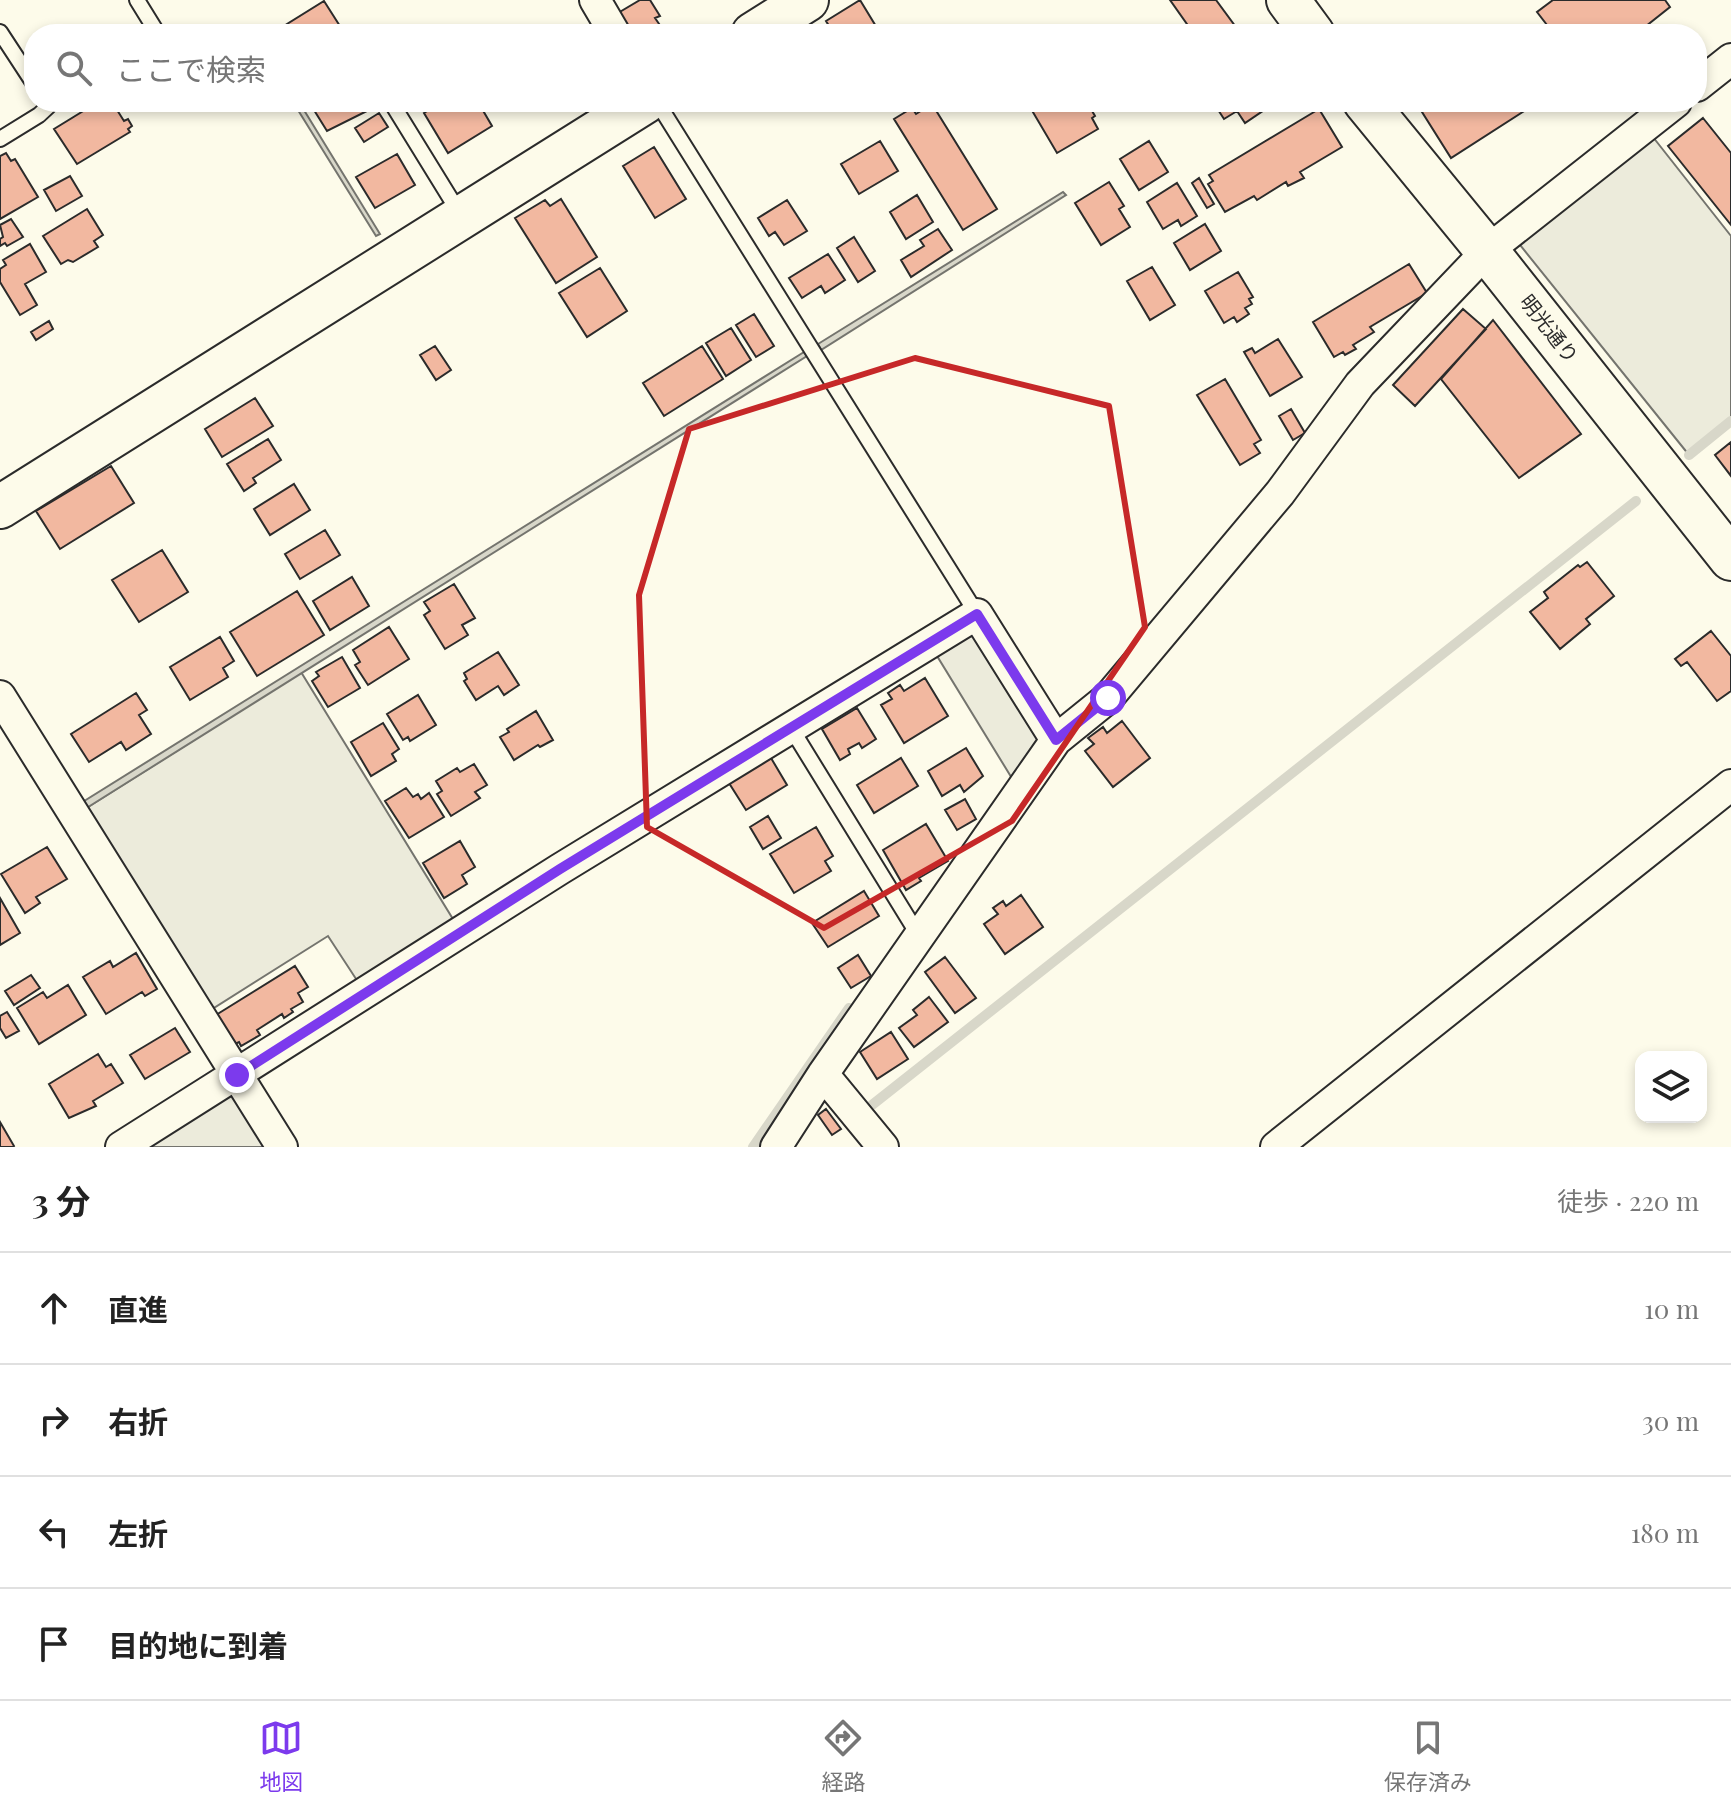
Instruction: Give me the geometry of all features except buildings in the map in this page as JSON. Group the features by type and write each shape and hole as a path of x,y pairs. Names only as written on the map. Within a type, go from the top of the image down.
{"street":[{"path":"595,0 609,24"},
{"path":"769,24 807,0"},
{"path":"1707,78 1731,59"},
{"path":"0,507 629,112"},
{"name":"明光通り","path":"1373,112 1731,559"},
{"path":"776,1147 823,1074 1056,740 1108,698 1280,493 1360,384 1487,251 1663,112"},
{"path":"121,1147 560,869 977,614 1056,740"},
{"path":"0,696 282,1147"},
{"path":"1276,1147 1731,785"},
{"path":"823,1074 883,1147"}],"lane":[{"path":"137,0 152,24"},
{"path":"0,32 24,69"},
{"path":"0,139 42,112"},
{"path":"397,112 463,217"},
{"path":"663,112 977,614"},
{"path":"791,728 919,936"}],"highlighted area":[{"path":"915,358 1109,406 1145,627 1012,821 824,928 647,827 639,595 689,429"}],"shaded area":[{"path":"299,112 305,112 380,234 376,236"},
{"path":"1649,132 1731,236 1731,421 1689,455 1516,240"},
{"path":"1063,192 1066,195 821,350 818,344"},
{"path":"804,352 807,356 85,809 81,803"},
{"path":"970,629 1045,737 1013,780 934,651"},
{"path":"301,672 456,924 360,985 328,936 209,1011 85,809"},
{"path":"236,1087 274,1147 142,1147"}],"waterway":[{"path":"1689,455 1731,421"},
{"path":"872,1105 1636,501"},
{"path":"753,1147 849,1008"}],"route":[{"path":"237,1075 560,869 977,614 1056,740 1108,698"}]}
